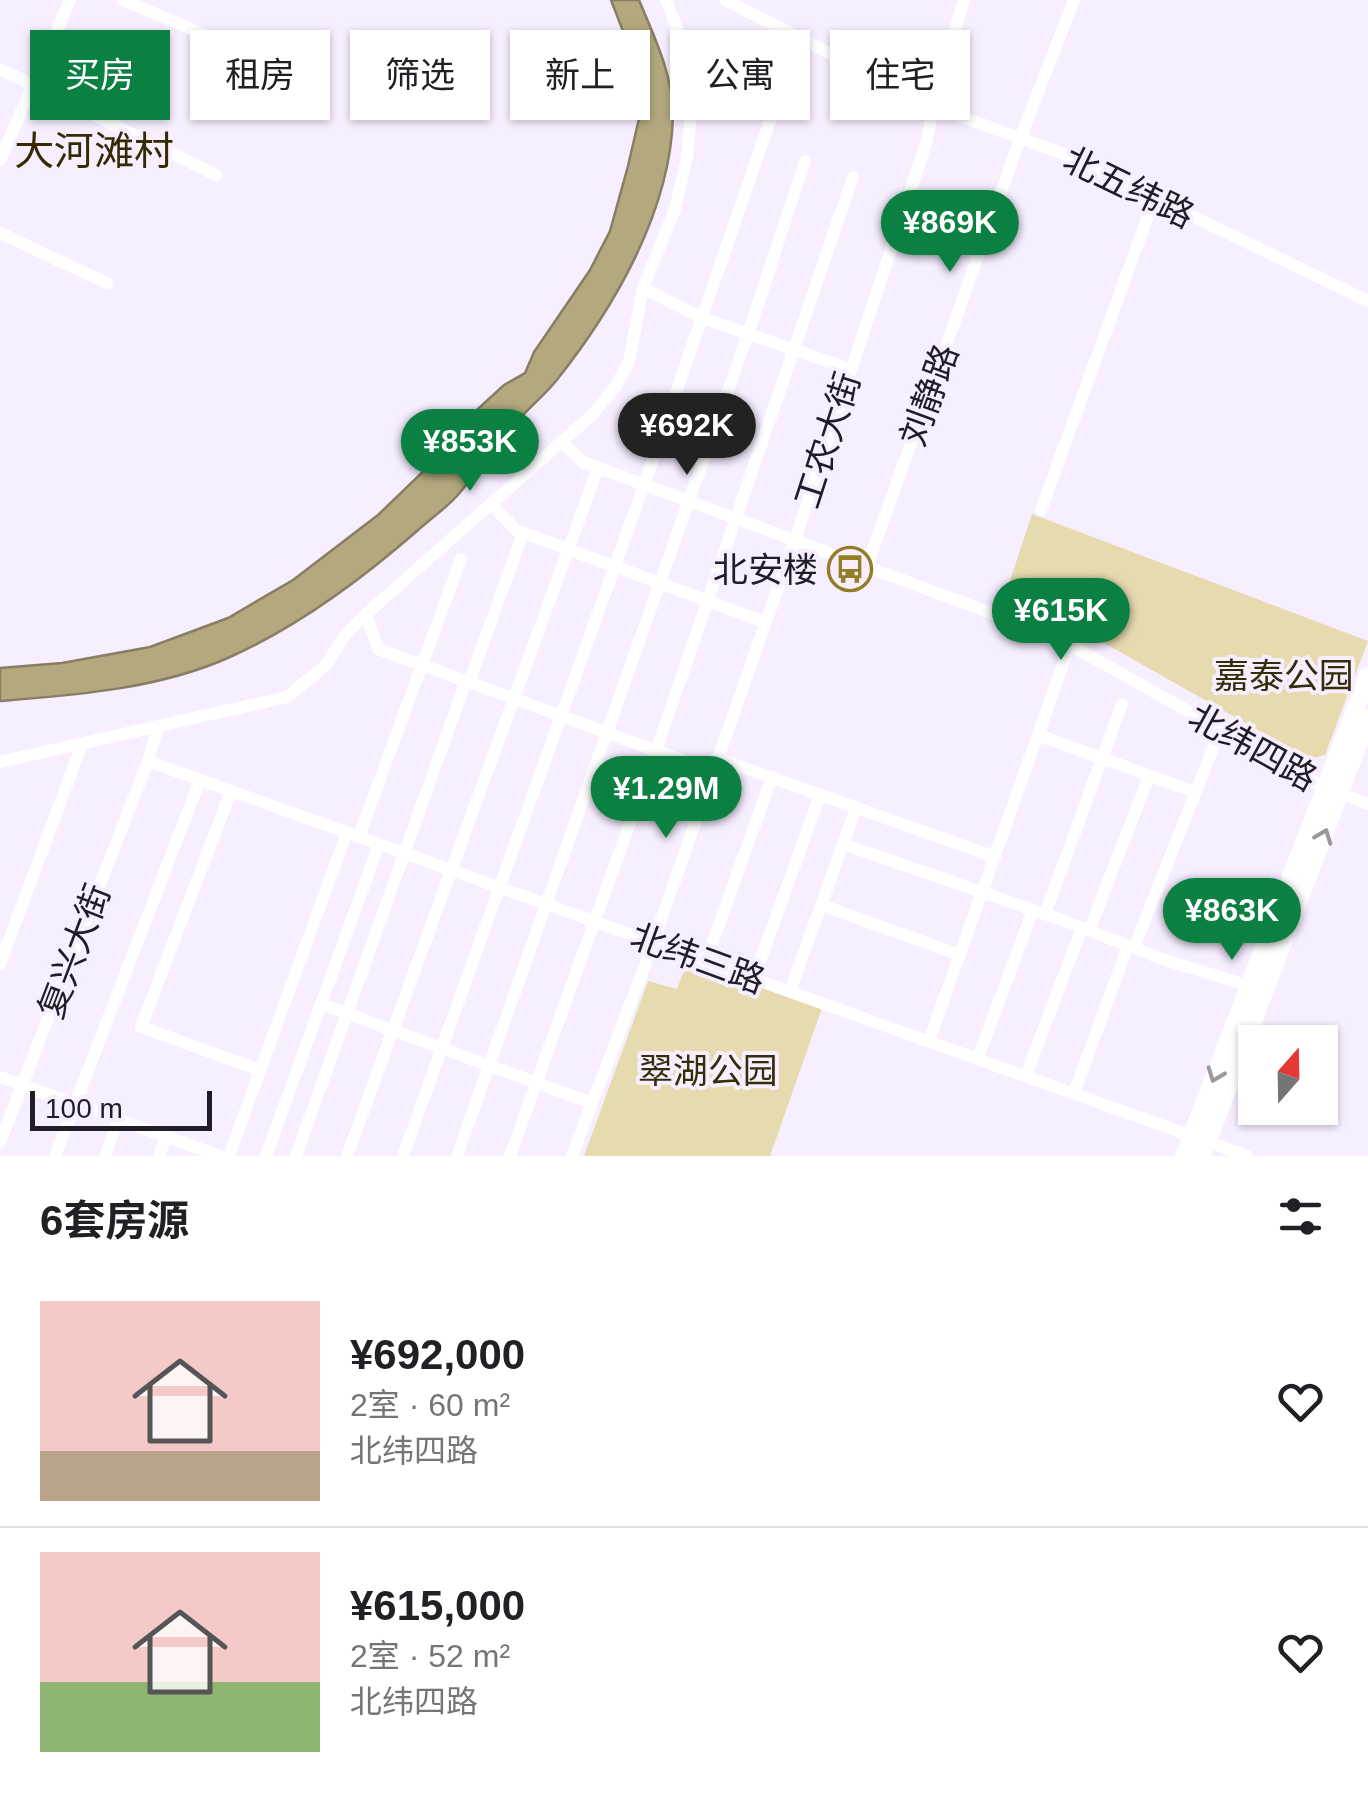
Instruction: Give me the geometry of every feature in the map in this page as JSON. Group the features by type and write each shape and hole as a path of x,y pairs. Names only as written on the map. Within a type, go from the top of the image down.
{"main road":[{"path":"1184,1156 1201,1144 1368,676"},
{"path":"1331,786 1367,722"}],"street":[{"path":"57,30 70,0"},
{"path":"124,0 194,30"},
{"path":"0,762 287,698 326,666 346,634 366,614 592,415 616,386 632,350 644,288 676,209 686,157 693,86 666,0"},
{"name":"北五纬路","path":"725,0 785,30"},
{"name":"工农大街","path":"956,30 964,0"},
{"name":"刘静路","path":"868,562 1074,0"},
{"path":"0,69 30,82"},
{"path":"0,160 30,93"},
{"name":"北五纬路","path":"970,116 1022,135 1368,298"},
{"path":"106,120 216,175"},
{"path":"403,1156 770,120"},
{"name":"工农大街","path":"799,537 933,120"},
{"name":"工农大街","path":"572,1156 799,537 924,173 935,120"},
{"path":"457,1156 748,334 805,161"},
{"path":"510,1156 656,751 853,176"},
{"path":"1041,510 1155,197"},
{"path":"0,233 107,283"},
{"path":"644,288 702,318 850,369"},
{"name":"北纬四路","path":"562,442 583,462 598,468 1035,620 1368,804"},
{"path":"347,1156 598,468"},
{"path":"491,504 516,530 766,622"},
{"path":"296,1156 523,533"},
{"path":"229,1156 422,666 460,559"},
{"path":"366,614 378,649 422,666 656,751 772,778 995,857"},
{"path":"928,1040 1072,641"},
{"path":"978,1058 1122,704"},
{"path":"1074,1093 1222,725"},
{"name":"复兴大街","path":"0,1142 148,761 158,726"},
{"path":"1038,735 1196,792"},
{"path":"0,964 82,744"},
{"name":"北纬三路","path":"148,761 978,1058 1201,1144 1246,1156"},
{"path":"1026,1076 1149,776"},
{"path":"706,960 772,778"},
{"path":"55,1156 200,780"},
{"path":"232,791 140,1027 260,1070"},
{"path":"754,978 820,795"},
{"path":"790,991 856,808"},
{"path":"266,1156 379,844"},
{"path":"842,844 1257,988"},
{"path":"820,905 960,955"},
{"path":"321,1004 592,1103"},
{"path":"0,1078 213,1155"},
{"path":"105,1156 118,1120"},
{"path":"159,1156 166,1137"}],"green space":[{"name":"嘉泰公园","path":"1032,514 1368,641 1325,755 1309,759 1083,631 1004,599"},
{"name":"翠湖公园","path":"688,960 822,1008 770,1156 584,1156 648,981 677,989"}],"shaded area":[{"path":"611,0 639,0 666,71 670,90 670,151 650,222 618,290 578,353 502,438 457,496 328,601 230,657 146,683 0,701 0,668 62,663 150,647 228,618 293,580 378,515 432,463 457,428 504,385 525,373 534,352 590,270 610,231 639,120 650,120 650,30 623,30"}],"place":[{"name":"北安楼","path":"850,569"}],"district":[{"name":"大河滩村","path":"94,151"}]}
